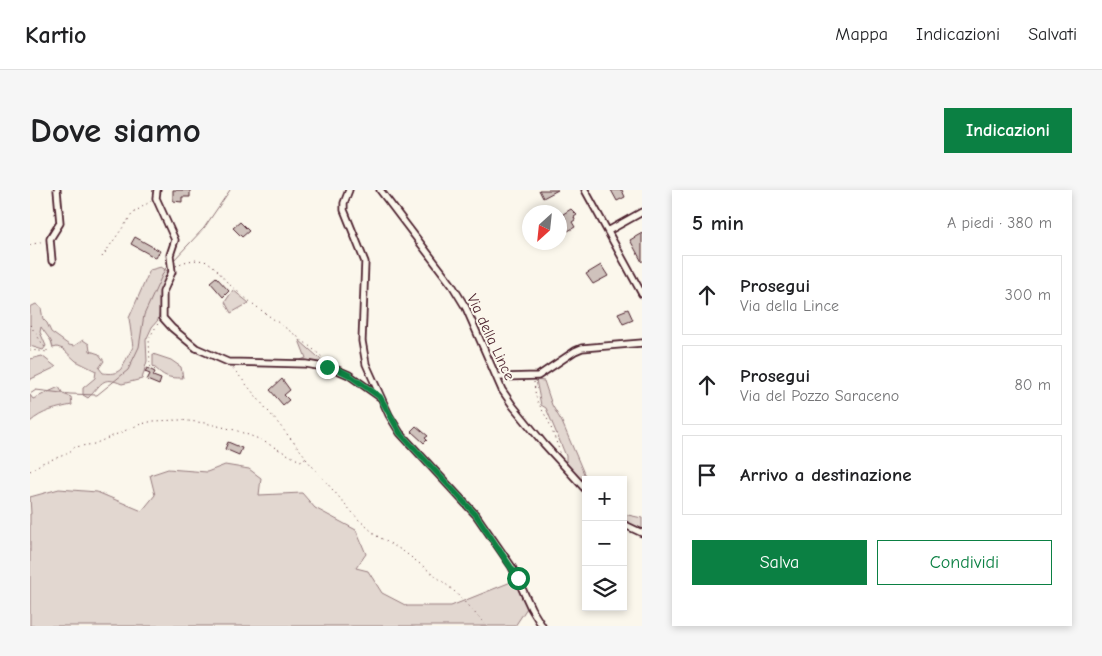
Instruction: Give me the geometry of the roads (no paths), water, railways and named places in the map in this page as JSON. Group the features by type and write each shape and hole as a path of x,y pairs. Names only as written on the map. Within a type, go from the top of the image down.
{"street":[{"path":"52,261 50,238 60,223 57,190"},
{"path":"157,190 156,198 174,240 170,255 172,269 163,292 163,318 172,328 196,348 228,362 306,364 335,369 349,375 380,397"},
{"path":"350,190 344,203 344,210 365,262 363,347 366,364 380,397 400,433 476,515 512,567 531,608 542,626"},
{"name":"Via della Lince","path":"380,190 452,285 466,308 502,390 513,406 582,486"},
{"path":"585,190 642,294"},
{"path":"608,231 642,212"},
{"path":"497,377 535,376 545,372 582,348 642,343"},
{"path":"627,526 642,533"}],"waterway":[{"path":"173,261 204,228 230,190"},
{"path":"30,394 36,390 97,395 128,370 139,347 144,315 165,269 169,265"}]}
